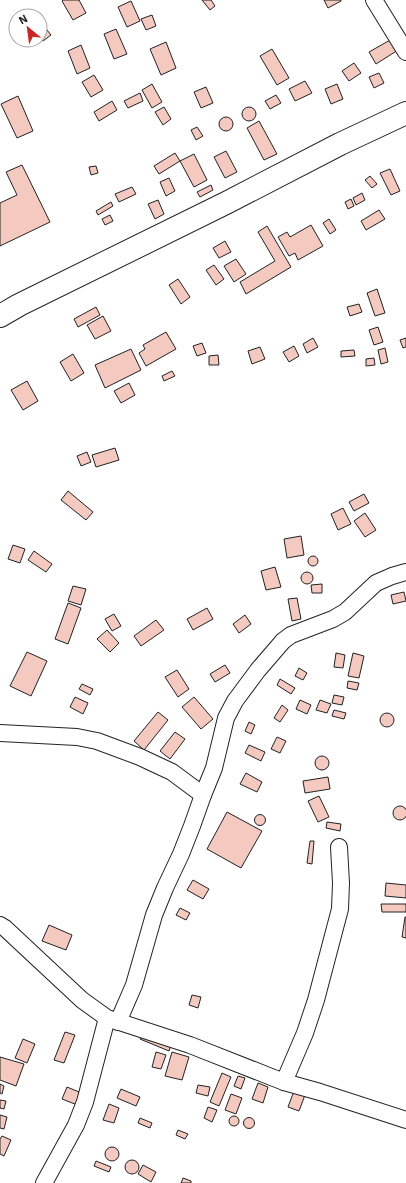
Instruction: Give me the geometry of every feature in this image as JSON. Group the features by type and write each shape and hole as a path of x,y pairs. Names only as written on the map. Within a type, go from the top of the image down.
{"street":[{"path":"374,0 406,52"},
{"path":"0,316 19,305 226,203 333,147 406,113"},
{"path":"44,1183 76,1125 112,1020 134,985 154,915 181,854 202,795 214,768 226,718 235,701 276,647 283,641 291,635 333,620 376,583 406,572"},
{"path":"0,733 77,737 98,741 140,757 172,772 202,795"},
{"path":"284,1082 305,1033 316,1000 340,910 341,883 338,846"},
{"path":"0,925 82,1000 112,1020 190,1045 284,1082 406,1120"}],"building":[{"path":"79,0 86,13 73,20 62,1"},
{"path":"202,0 211,0 215,6 210,10"},
{"path":"324,0 341,0 341,1 328,8"},
{"path":"131,1 140,21 127,27 118,7"},
{"path":"152,15 156,26 146,30 141,19"},
{"path":"116,29 127,54 114,59 104,34"},
{"path":"392,39 398,50 376,64 369,52"},
{"path":"166,42 176,68 161,75 150,49"},
{"path":"81,45 90,68 77,74 68,51"},
{"path":"272,49 289,78 277,85 260,56"},
{"path":"354,63 361,73 349,81 342,71"},
{"path":"379,73 384,83 374,88 369,77"},
{"path":"94,75 103,90 91,97 82,82"},
{"path":"305,81 312,93 295,101 289,89"},
{"path":"152,84 162,102 152,108 142,90"},
{"path":"337,84 343,99 331,104 325,89"},
{"path":"206,87 213,103 201,108 194,92"},
{"path":"140,93 143,101 128,108 124,101"},
{"path":"276,95 281,103 270,109 265,101"},
{"path":"18,96 33,131 17,138 1,104"},
{"path":"112,101 117,110 99,121 94,112"},
{"path":"164,107 171,119 163,125 155,112"},
{"path":"246,107 252,107 256,111 256,117 252,121 246,121 242,117 242,111"},
{"path":"223,117 229,117 233,121 233,127 229,131 223,131 219,127 219,121"},
{"path":"259,121 277,154 264,160 247,128"},
{"path":"197,127 203,136 196,140 191,130"},
{"path":"226,151 237,172 225,178 214,157"},
{"path":"175,153 180,161 159,174 154,166"},
{"path":"194,154 207,180 194,187 180,161"},
{"path":"22,165 50,222 0,246 0,203 17,195 6,172"},
{"path":"96,166 98,173 91,175 89,167"},
{"path":"390,169 400,191 391,195 380,173"},
{"path":"370,176 377,184 372,188 365,180"},
{"path":"169,178 175,191 166,196 160,182"},
{"path":"211,185 213,190 200,197 197,192"},
{"path":"132,187 136,194 119,202 115,194"},
{"path":"362,193 365,200 356,205 353,198"},
{"path":"351,199 354,206 348,209 345,202"},
{"path":"158,200 164,214 155,219 148,204"},
{"path":"111,202 113,206 98,215 96,211"},
{"path":"379,210 385,219 366,230 361,221"},
{"path":"110,215 113,221 105,225 102,219"},
{"path":"329,219 336,230 330,234 323,223"},
{"path":"311,225 323,246 298,260 295,253 289,256 278,237 287,232 290,237"},
{"path":"267,226 291,267 246,294 240,282 275,261 258,232"},
{"path":"225,241 231,252 219,258 213,248"},
{"path":"236,259 246,274 234,282 224,266"},
{"path":"214,265 224,279 216,285 206,270"},
{"path":"178,279 190,297 181,304 169,285"},
{"path":"377,289 385,313 375,316 367,293"},
{"path":"359,304 362,312 350,316 347,307"},
{"path":"96,307 100,315 78,327 74,319"},
{"path":"103,316 111,331 95,339 87,325"},
{"path":"378,327 383,342 374,345 369,330"},
{"path":"166,332 176,349 146,366 139,353 145,349 143,345"},
{"path":"313,338 318,347 307,353 303,344"},
{"path":"406,338 406,347 403,348 400,340"},
{"path":"202,343 206,353 197,356 193,346"},
{"path":"294,346 299,356 289,362 283,352"},
{"path":"260,347 265,359 252,364 248,351"},
{"path":"385,348 388,362 381,364 378,350"},
{"path":"131,349 141,370 105,388 95,365"},
{"path":"354,350 355,356 341,357 341,351"},
{"path":"73,354 84,373 71,381 60,362"},
{"path":"218,355 219,365 209,365 209,356"},
{"path":"374,358 375,365 366,366 366,359"},
{"path":"172,371 175,376 164,381 162,376"},
{"path":"27,381 38,401 23,410 11,390"},
{"path":"129,383 135,395 121,403 114,391"},
{"path":"115,448 119,460 96,467 92,455"},
{"path":"87,452 91,462 81,466 77,456"},
{"path":"68,491 93,512 86,520 61,500"},
{"path":"364,494 369,503 354,511 349,502"},
{"path":"343,508 351,524 338,530 331,514"},
{"path":"365,513 376,530 365,537 354,521"},
{"path":"301,536 304,555 287,558 284,539"},
{"path":"13,545 25,549 20,563 8,559"},
{"path":"34,551 52,564 46,572 28,560"},
{"path":"311,556 315,556 317,557 317,565 311,566 308,563 308,559"},
{"path":"275,567 281,587 266,590 261,571"},
{"path":"305,572 309,572 313,578 309,584 305,584 301,580 301,576"},
{"path":"322,584 322,593 312,593 311,585"},
{"path":"73,586 86,589 81,605 68,601"},
{"path":"404,592 406,601 393,604 391,595"},
{"path":"297,598 301,619 292,621 288,599"},
{"path":"68,603 81,608 68,644 55,639"},
{"path":"207,608 213,619 193,630 187,619"},
{"path":"114,614 121,626 112,631 105,619"},
{"path":"245,615 251,624 239,633 233,624"},
{"path":"156,620 164,630 141,646 134,636"},
{"path":"107,630 119,643 110,652 97,639"},
{"path":"27,652 47,661 31,696 10,686"},
{"path":"336,653 345,655 343,668 334,667"},
{"path":"353,653 364,656 359,678 348,676"},
{"path":"225,665 230,673 215,682 210,674"},
{"path":"299,668 307,673 303,680 295,676"},
{"path":"177,670 189,689 178,697 165,677"},
{"path":"280,679 295,688 291,694 277,685"},
{"path":"348,681 359,683 357,690 347,688"},
{"path":"82,684 93,689 90,695 79,689"},
{"path":"334,695 344,697 342,705 332,703"},
{"path":"75,697 88,703 83,714 70,707"},
{"path":"194,697 213,719 201,729 182,707"},
{"path":"300,700 311,705 307,714 296,709"},
{"path":"320,700 331,704 327,713 316,710"},
{"path":"282,705 288,710 280,722 274,718"},
{"path":"334,710 346,713 344,719 332,716"},
{"path":"158,712 168,720 144,750 134,741"},
{"path":"384,713 390,713 394,717 394,723 390,727 384,727 380,723 380,717"},
{"path":"249,722 255,725 251,734 245,731"},
{"path":"175,732 185,739 170,759 160,751"},
{"path":"277,737 286,741 280,753 271,749"},
{"path":"249,745 265,752 261,761 245,753"},
{"path":"319,756 325,756 329,760 329,766 325,770 319,770 315,766 315,760"},
{"path":"246,773 262,782 257,792 240,784"},
{"path":"328,777 330,789 305,793 303,781"},
{"path":"319,796 329,817 318,822 308,801"},
{"path":"400,806 405,808 407,813 405,818 400,820 395,818 393,813 395,808"},
{"path":"227,812 262,831 241,868 207,849"},
{"path":"260,814 264,816 266,820 264,824 260,826 256,824 254,820 256,816"},
{"path":"327,822 341,824 340,831 326,828"},
{"path":"310,841 314,841 312,864 307,863"},
{"path":"193,880 209,889 203,899 187,890"},
{"path":"386,883 406,885 406,898 385,896"},
{"path":"381,904 406,904 406,912 382,912"},
{"path":"180,908 190,913 186,920 176,915"},
{"path":"406,917 406,938 402,937"},
{"path":"49,925 72,935 66,950 42,941"},
{"path":"192,995 201,997 198,1008 189,1005"},
{"path":"144,1031 172,1042 169,1051 140,1039"},
{"path":"65,1032 75,1035 64,1063 54,1060"},
{"path":"23,1039 35,1044 27,1063 15,1058"},
{"path":"156,1052 166,1055 161,1069 152,1067"},
{"path":"172,1052 189,1057 182,1080 165,1076"},
{"path":"0,1057 24,1064 16,1086 0,1080"},
{"path":"222,1073 231,1077 219,1106 210,1102"},
{"path":"238,1076 245,1078 241,1089 234,1086"},
{"path":"258,1083 268,1087 263,1103 252,1099"},
{"path":"0,1084 4,1086 2,1094 0,1093"},
{"path":"198,1085 210,1087 208,1096 196,1093"},
{"path":"67,1087 84,1094 80,1106 62,1099"},
{"path":"121,1089 140,1097 136,1106 117,1098"},
{"path":"294,1091 305,1095 299,1111 288,1107"},
{"path":"231,1094 242,1098 236,1114 225,1110"},
{"path":"0,1100 6,1101 4,1109 0,1108"},
{"path":"109,1104 119,1108 114,1123 103,1120"},
{"path":"208,1107 217,1110 212,1122 204,1118"},
{"path":"0,1115 7,1117 4,1129 0,1128"},
{"path":"232,1116 236,1116 238,1117 238,1125 232,1126 229,1123 229,1119"},
{"path":"140,1118 152,1123 150,1128 138,1123"},
{"path":"247,1118 251,1118 253,1119 253,1127 247,1128 244,1125 244,1121"},
{"path":"178,1130 188,1134 185,1139 176,1135"},
{"path":"2,1136 11,1140 4,1156 0,1154 0,1139"},
{"path":"112,1147 117,1149 119,1154 117,1159 112,1161 107,1159 105,1154 107,1149"},
{"path":"129,1160 135,1160 139,1164 139,1170 135,1174 129,1174 125,1170 125,1164"},
{"path":"96,1161 111,1167 109,1172 94,1166"},
{"path":"143,1165 156,1172 151,1182 138,1174"},
{"path":"183,1178 191,1181 191,1183 181,1183"}]}
